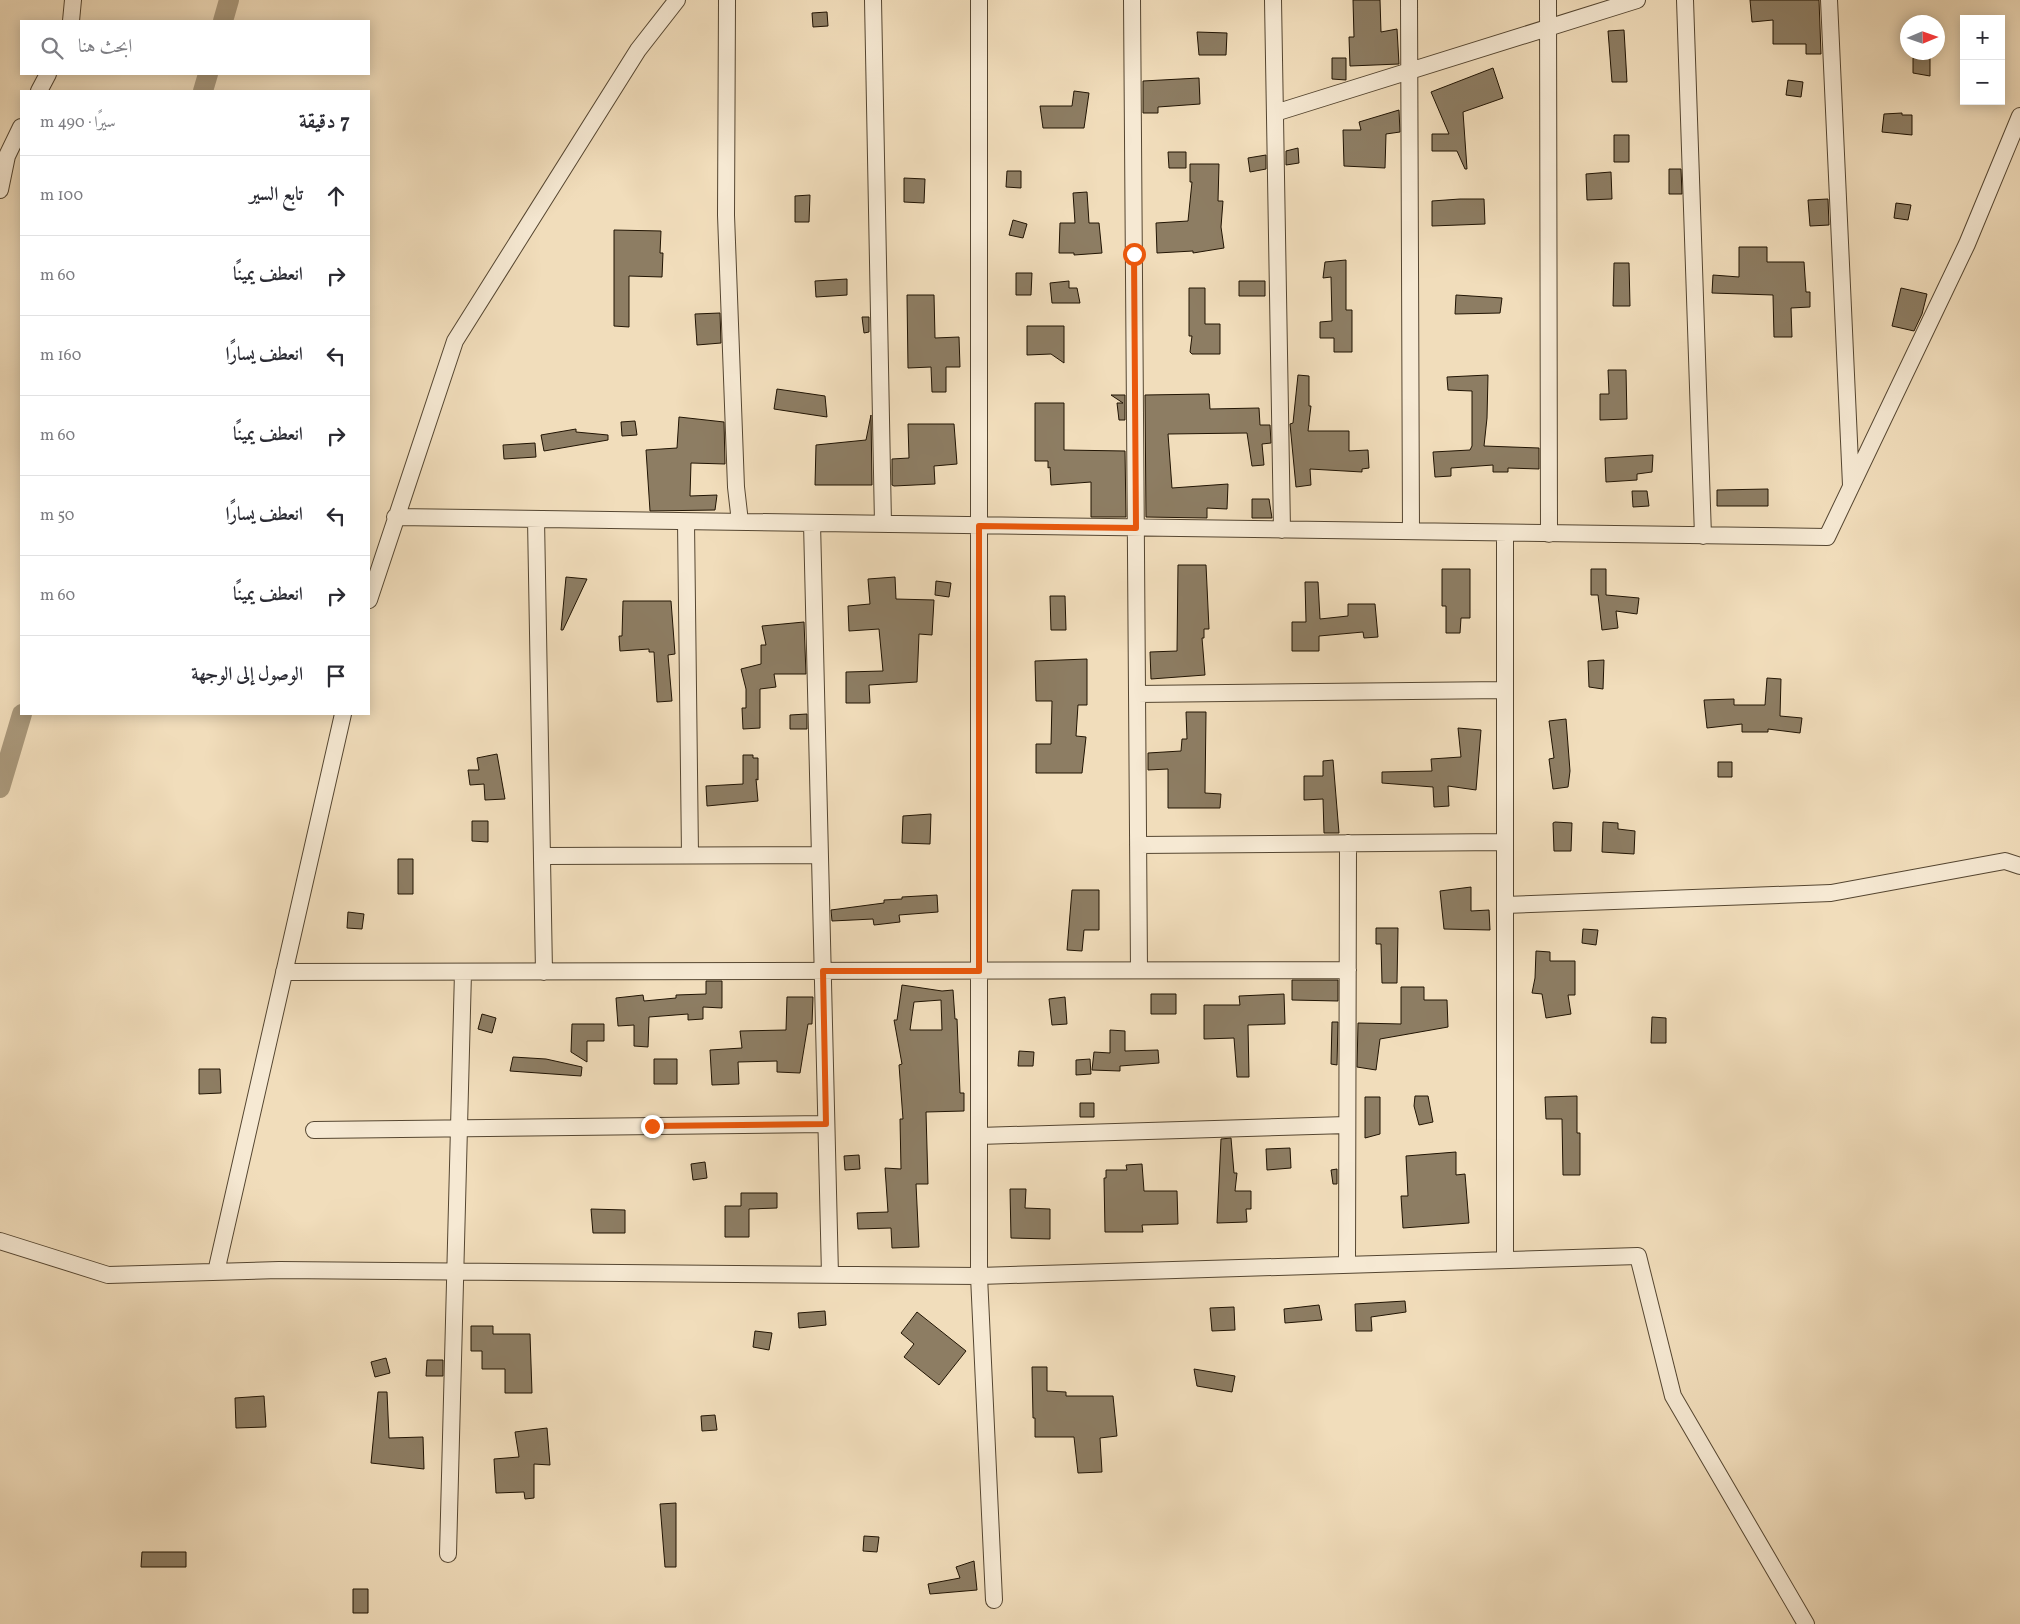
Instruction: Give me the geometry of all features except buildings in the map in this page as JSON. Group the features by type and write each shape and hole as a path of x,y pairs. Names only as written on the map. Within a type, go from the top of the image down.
{"street":[{"path":"71,20 73,0"},
{"path":"370,597 455,341 638,50 677,0"},
{"path":"727,0 726,215 736,487 740,522"},
{"path":"872,0 883,524"},
{"path":"979,0 979,1276 994,1600"},
{"path":"1132,0 1138,970"},
{"path":"1272,0 1282,530"},
{"path":"1409,0 1411,531"},
{"path":"1548,0 1549,534"},
{"path":"1275,113 1637,0"},
{"path":"1685,0 1703,536"},
{"path":"1829,0 1851,487"},
{"path":"40,90 47,75"},
{"path":"395,517 1827,537 1967,244 2020,116"},
{"path":"0,190 3,155 20,129"},
{"path":"536,519 544,972"},
{"path":"686,522 690,855"},
{"path":"812,523 830,1275"},
{"path":"1505,533 1505,1260"},
{"path":"1137,694 1505,690"},
{"path":"216,1272 343,715"},
{"path":"1138,845 1505,842"},
{"path":"1347,1265 1348,843"},
{"path":"542,856 820,854"},
{"path":"1505,905 1831,893 2005,861 2020,866"},
{"path":"284,972 1348,970"},
{"path":"448,1554 463,972"},
{"path":"314,1130 826,1124"},
{"path":"979,1136 1347,1125"},
{"path":"0,1241 108,1275 279,1270 979,1276 1638,1256 1674,1396 1806,1624"}],"waterway":[{"path":"223,20 229,0"},
{"path":"203,90 208,75"},
{"path":"0,788 22,715"}],"route":[{"path":"652,1126 826,1124 823,971 979,971 979,526 1136,528 1134,254"}]}
